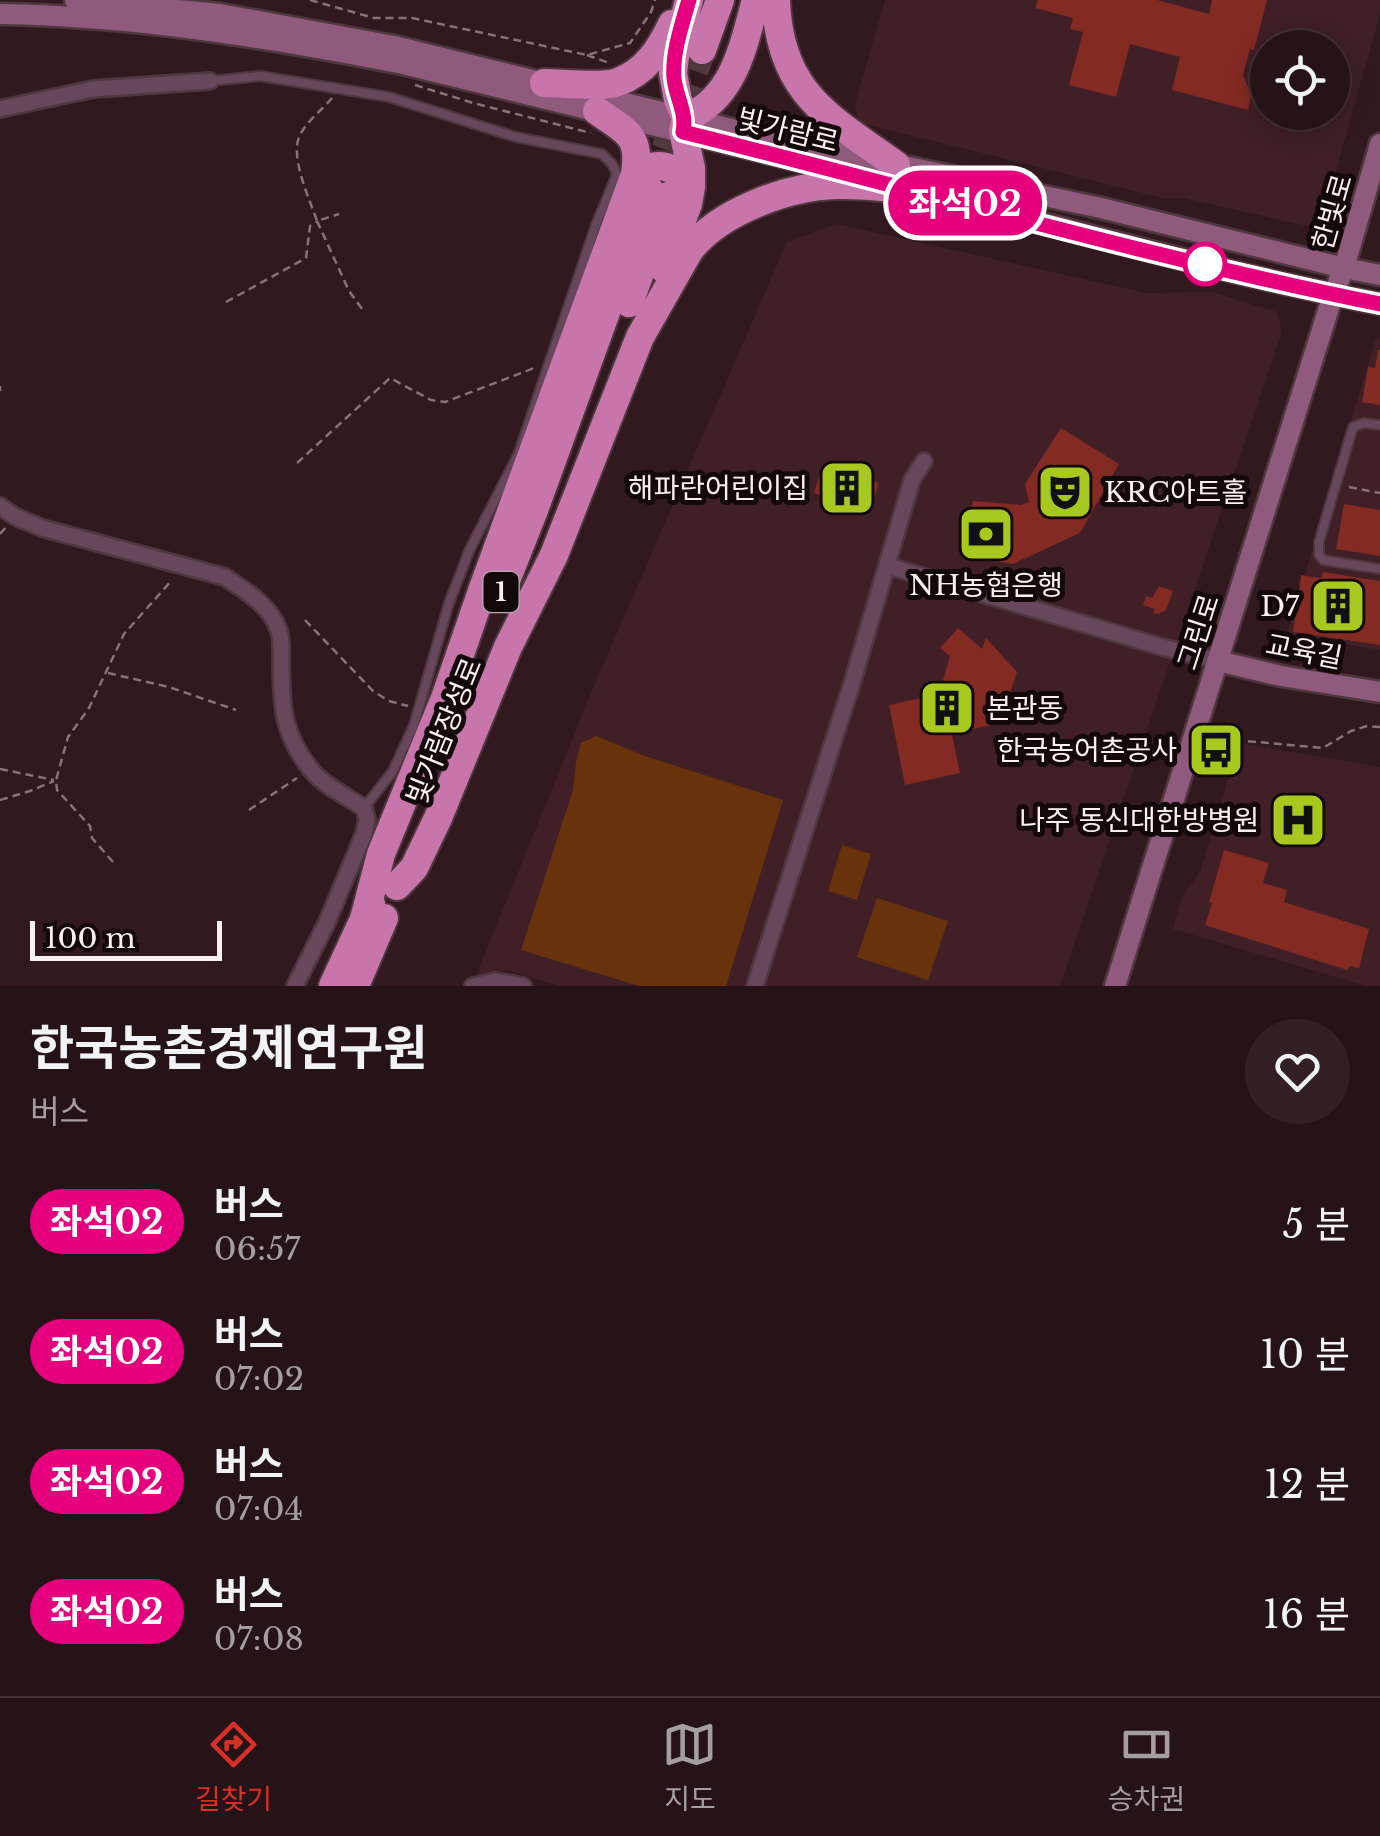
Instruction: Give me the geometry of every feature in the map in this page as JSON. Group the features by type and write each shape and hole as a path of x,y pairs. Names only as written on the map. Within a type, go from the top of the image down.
{"highway":[{"path":"720,0 711,53 740,0"},
{"path":"661,187 650,155 725,86 739,60 756,0"},
{"path":"776,0 784,52 813,103 896,165"},
{"path":"544,83 616,83 660,51 677,13 688,2"},
{"path":"333,986 364,919 381,854 445,698 483,588 661,187 691,168 673,73 688,2"},
{"path":"675,57 687,77 697,84 725,86"},
{"path":"396,886 414,868 438,818 508,647 554,555 688,204 661,187 628,134 597,123"},
{"path":"640,336 697,241 734,213 786,193 835,184 916,190"},
{"name":"빛가람장성로","path":"355,986 522,585 661,187"}],"main road":[{"name":"빛가람로","path":"75,0 220,14 394,46 544,83 916,190 1380,304"},
{"name":"빛가람로","path":"0,14 102,18 290,42 403,64 597,123 684,125 896,165 1101,208 1380,275"},
{"name":"한빛로","path":"1333,295 1380,144"},
{"name":"그린로","path":"1116,986 1333,295"},
{"name":"교육길","path":"1218,660 1281,676 1380,692"}],"street":[{"path":"0,109 93,89 210,80"},
{"path":"755,986 912,480 924,461"},
{"path":"0,506 42,528 225,577 250,593 273,619 280,633 282,710 290,734 318,777 364,808 368,819 295,986"},
{"path":"888,566 1218,660"},
{"path":"473,986 496,981 523,986"}],"lane":[{"path":"210,80 260,76 388,97 516,137 602,154 617,174 518,454 470,549 449,603 418,710 393,771 364,808"},
{"path":"1380,425 1364,422 1353,427 1319,542 1323,560 1380,569"}],"path":[{"path":"310,0 374,18 412,18 587,54 630,43 655,0"},
{"path":"404,82 473,103 597,123"},
{"path":"340,90 297,141 301,172 317,221 349,291 365,313"},
{"path":"226,302 306,258 310,226 339,214"},
{"path":"297,463 390,378 431,400 444,402 548,364"},
{"path":"1337,485 1380,492"},
{"path":"114,862 92,838 90,826 57,790 56,780 68,738 89,708 124,634 184,566"},
{"path":"305,620 373,692 418,710"},
{"path":"106,673 169,687 236,710"},
{"path":"1235,740 1323,748 1367,726 1380,727"},
{"path":"249,810 310,768"},
{"path":"0,769 56,780"},
{"path":"0,800 56,780"}],"shaded area":[{"path":"885,0 1380,0 1380,14 1350,121 1350,30 1250,30 1250,130 1347,130 1322,220 1311,227 1184,198 1162,198 865,124 858,119 855,104"},
{"name":"한국농어촌공사","path":"837,224 1146,293 1212,292 1277,312 1282,332 1060,986 559,986 508,970 476,976 593,688 787,242"},
{"path":"1376,338 1380,339 1380,650 1287,634"},
{"path":"596,736 645,756 783,800 726,986 639,986 521,950 573,790 581,743"},
{"name":"나주 동신대한방병원","path":"1239,743 1380,767 1380,986 1366,986 1173,929 1182,897 1200,872"},
{"path":"842,845 871,854 857,900 828,891"},
{"path":"877,898 948,921 928,980 857,957"}],"building":[{"path":"1038,0 1157,0 1209,14 1212,0 1267,0 1259,30 1250,30 1243,75 1250,92 1248,110 1172,90 1180,57 1130,44 1116,97 1069,85 1083,32 1070,29 1073,18 1035,8"},
{"path":"1378,350 1380,405 1362,402 1368,367 1375,368"},
{"name":"KRC아트홀","path":"1061,428 1119,464 1080,533 1013,564 962,556 973,501 1021,505 1029,502 1025,484"},
{"name":"해파란어린이집","path":"823,465 879,483 870,510 814,493"},
{"path":"1344,504 1380,510 1380,556 1336,549"},
{"name":"D7","path":"1323,572 1380,581 1380,645 1293,632 1301,575 1321,578"},
{"path":"1159,586 1173,591 1166,610 1158,614 1143,605 1146,596 1152,598"},
{"name":"본관동","path":"958,628 982,649 986,638 1017,672 1004,711 999,712 1001,723 972,729 970,721 950,725 960,773 905,785 889,705 939,694 950,656 940,648"},
{"path":"1224,850 1269,863 1263,883 1287,890 1284,902 1369,929 1359,968 1350,966 1347,970 1205,925"}],"tunnel":[{"path":"651,189 702,50"}],"bus line":[{"name":"좌석02","path":"689,0 673,73 686,118 683,132 1097,238 1380,304"}],"place":[{"name":"해파란어린이집","path":"847,488"},
{"name":"KRC아트홀","path":"1065,492"},
{"name":"NH농협은행","path":"986,534"},
{"name":"D7","path":"1338,606"},
{"name":"본관동","path":"947,708"},
{"name":"한국농어촌공사","path":"1216,750"},
{"name":"나주 동신대한방병원","path":"1298,820"}]}
